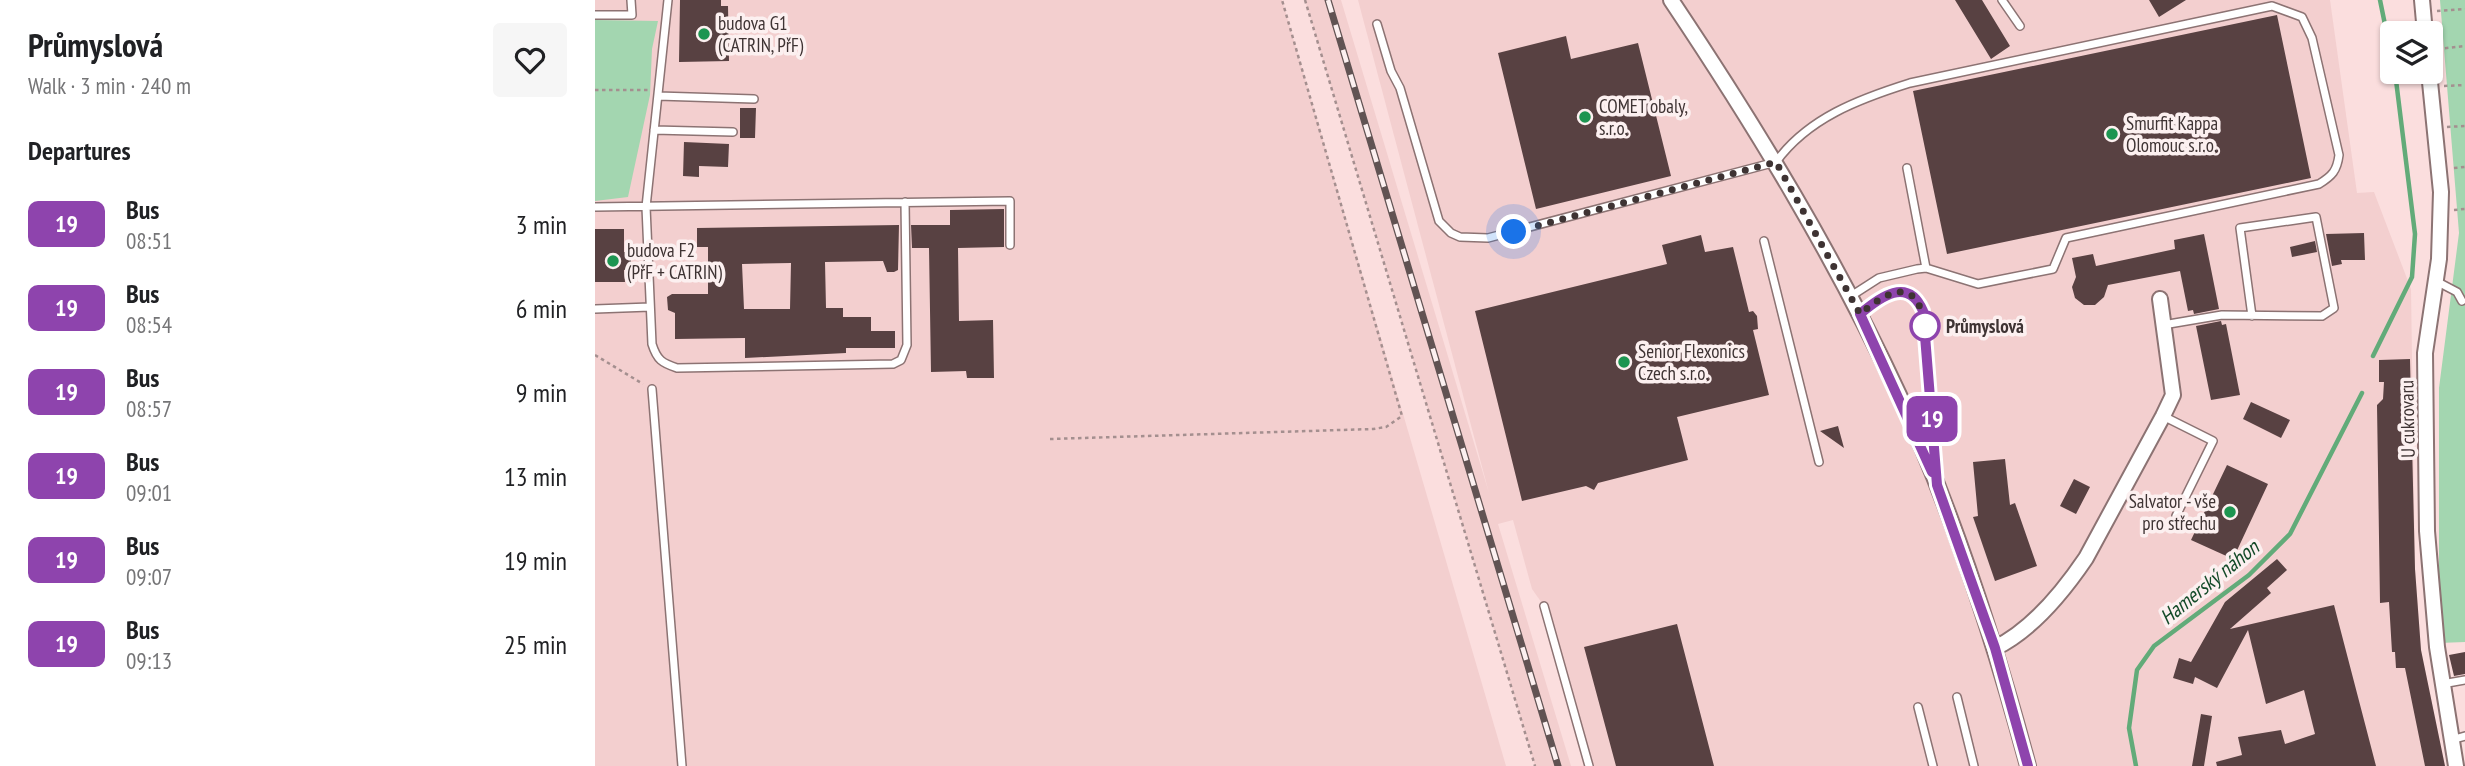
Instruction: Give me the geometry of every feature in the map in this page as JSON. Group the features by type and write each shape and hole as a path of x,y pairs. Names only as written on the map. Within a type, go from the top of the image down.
{"street":[{"path":"2422,0 2424,21"},
{"path":"1674,1 1776,162 1860,314 1937,485 1995,648 2028,766"},
{"name":"U cukrovaru","path":"2430,84 2441,192 2435,281 2425,353 2427,531 2442,684 2458,738 2456,766"},
{"path":"1995,648 2020,632 2072,579 2086,558 2173,395 2160,299"}],"lane":[{"path":"595,15 632,15 631,0"},
{"path":"668,0 646,207 650,307 656,357 677,368 893,364 901,360 907,345 905,202"},
{"path":"2002,0 2020,26"},
{"path":"1377,24 1391,71 1400,88 1439,221 1451,233 1460,237 1488,238 1776,162 1791,142 1819,121 1868,96 1910,83 2272,6 2302,17 2312,38 2339,155 2338,167 2332,176 2319,184 2066,238 2053,269 1978,284 1967,283 1926,268 1888,274 1851,296"},
{"path":"659,93 754,99"},
{"path":"655,130 733,132"},
{"path":"1907,168 1926,268"},
{"path":"595,208 1010,201 1010,245"},
{"path":"2164,325 2222,316 2252,316 2322,316 2334,308 2316,217 2240,228 2252,316"},
{"path":"1764,242 1819,463"},
{"path":"2435,281 2457,292 2462,301"},
{"path":"1860,314 1877,299 1898,292 1911,294 1919,300 1923,311 1937,485"},
{"path":"595,309 650,307"},
{"path":"652,390 682,766"},
{"path":"2163,416 2213,441 2176,516"},
{"path":"1544,606 1589,766"},
{"path":"2442,684 2465,680"},
{"path":"1957,697 1974,766"},
{"path":"1918,707 1933,766"}],"path":[{"path":"1050,439 1373,429 1386,427 1402,416 1282,0"},
{"path":"1305,0 1535,766"},
{"path":"2435,12 2465,9"},
{"path":"2443,48 2465,46"},
{"path":"2442,87 2465,85"},
{"path":"595,90 659,93"},
{"path":"2446,127 2465,126"},
{"path":"2450,168 2465,167"},
{"path":"2453,210 2465,209"},
{"path":"595,355 652,390"}],"shaded area":[{"path":"595,0 1282,0 1506,766 595,766"},
{"path":"1305,0 1341,0 1489,493 1358,0 2330,0 2357,193 2374,192 2411,289 2415,569 2421,650 2445,766 1589,766 1544,606 1532,589 1513,520 1498,524 1571,766 1535,766"}],"green space":[{"path":"2440,0 2465,0 2465,642 2439,643 2439,388 2459,233"},
{"path":"595,20 658,21 652,49 650,95 628,197 595,201"}],"building":[{"name":"budova G1 (CATRIN, PřF)","path":"680,0 721,0 721,6 728,6 729,61 679,62"},
{"path":"1955,0 1982,0 2010,46 1991,59"},
{"path":"2149,0 2186,0 2159,17"},
{"name":"Smurfit Kappa Olomouc s.r.o.","path":"2277,15 2311,178 1947,254 1913,91"},
{"name":"COMET obaly, s.r.o.","path":"1566,36 1571,59 1638,43 1671,176 1536,209 1498,53"},
{"path":"740,108 756,108 755,138 740,138"},
{"path":"684,142 729,144 728,167 699,166 699,177 683,176"},
{"path":"1004,209 1004,247 958,248 959,321 993,320 994,378 967,378 966,371 931,372 929,248 912,248 911,225 950,225 950,210"},
{"path":"899,225 898,270 894,272 887,272 883,261 825,262 826,308 843,308 843,317 871,317 871,331 895,331 895,348 846,348 846,353 745,358 745,338 675,339 675,313 668,310 667,297 672,294 708,294 708,247 697,247 697,228","holes":["791,263 790,309 744,309 742,264"]},
{"name":"budova F2 (PřF + CATRIN)","path":"595,229 624,229 624,252 631,252 631,270 624,270 625,282 595,282"},
{"path":"2364,233 2365,260 2341,260 2342,264 2332,266 2326,234"},
{"path":"2204,234 2219,309 2194,314 2193,310 2188,311 2180,271 2108,285 2104,297 2095,305 2084,305 2075,298 2072,287 2076,277 2072,258 2093,254 2096,266 2175,249 2174,240"},
{"name":"Senior Flexonics Czech s.r.o.","path":"1701,235 1705,252 1733,247 1749,312 1753,311 1757,316 1758,329 1753,330 1769,395 1677,417 1688,460 1598,483 1594,490 1586,486 1522,501 1475,311 1667,264 1662,245"},
{"path":"2315,241 2317,252 2292,257 2290,247"},
{"path":"2221,321 2222,325 2226,324 2240,395 2211,400 2196,326"},
{"path":"2410,359 2415,569 2421,650 2445,766 2425,766 2405,668 2396,668 2395,652 2392,652 2389,602 2380,603 2377,405 2383,399 2384,382 2379,382 2379,360"},
{"path":"2251,402 2290,420 2281,438 2243,419"},
{"path":"1838,426 1844,448 1820,431"},
{"path":"2005,459 2010,505 2015,503 2037,566 1995,581 1973,517 1978,516 1973,462"},
{"name":"Salvator - vše pro střechu","path":"2227,465 2268,484 2233,559 2191,540"},
{"path":"2074,479 2090,487 2076,514 2060,506"},
{"path":"2277,559 2287,570 2267,588 2271,593 2230,629 2334,605 2376,766 2217,766 2216,762 2242,755 2238,737 2281,730 2285,744 2315,734 2304,690 2266,704 2248,630 2217,688 2195,677 2193,684 2173,678 2179,658 2191,662 2225,602"},
{"path":"1677,624 1714,766 1616,766 1584,647"},
{"path":"2465,652 2465,674 2454,676 2449,655"},
{"path":"2201,714 2212,716 2204,766 2192,766"}],"waterway":[{"name":"Hamerský náhon","path":"2380,0 2384,21"},
{"name":"Hamerský náhon","path":"2373,356 2412,277 2415,234 2396,84"},
{"name":"Hamerský náhon","path":"2136,766 2129,728 2137,670 2154,646 2249,575 2290,534 2362,393"}],"railway":[{"path":"1328,0 1558,766"}],"bus line":[{"name":"19","path":"1932,472 1860,314 1877,299 1898,292 1911,294 1919,300 1923,311 1937,485 1995,648 2028,766"}],"place":[{"name":"budova G1 (CATRIN, PřF)","path":"704,34"},
{"name":"COMET obaly, s.r.o.","path":"1585,117"},
{"name":"Smurfit Kappa Olomouc s.r.o.","path":"2112,134"},
{"name":"budova F2 (PřF + CATRIN)","path":"613,261"},
{"name":"Průmyslová","path":"1925,326"},
{"name":"Senior Flexonics Czech s.r.o.","path":"1624,362"},
{"name":"Salvator - vše pro střechu","path":"2230,512"}],"route":[{"path":"1514,232 1641,200 1700,180 1776,162 1860,314 1886,295 1898,292 1911,294 1919,300 1925,326"}]}
